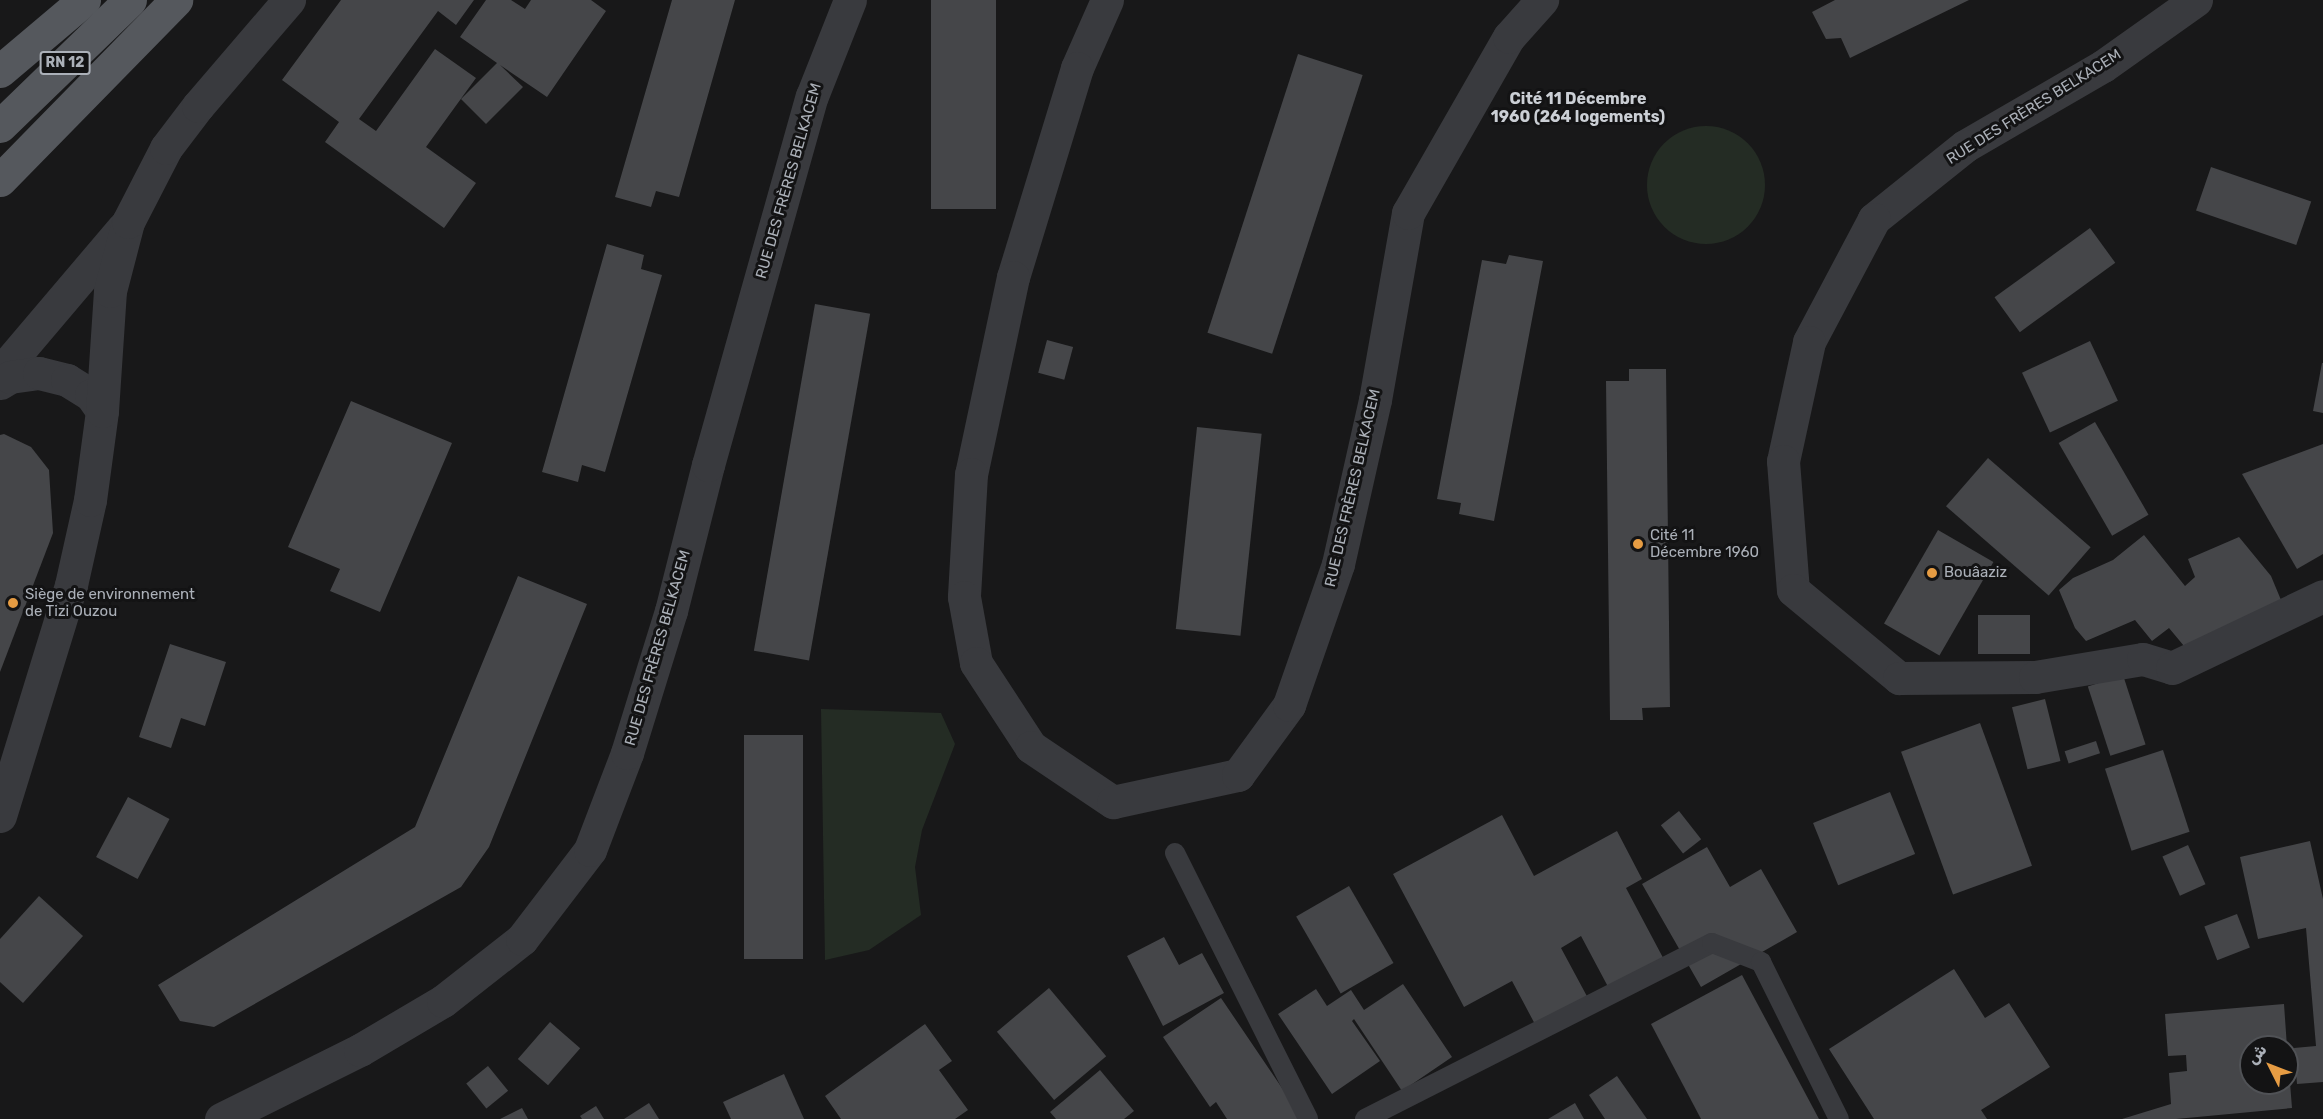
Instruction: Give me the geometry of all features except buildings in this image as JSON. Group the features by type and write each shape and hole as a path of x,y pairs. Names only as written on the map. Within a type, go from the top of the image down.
{"main road":[{"path":"0,70 84,0"},
{"name":"RN 12","path":"0,126 130,0"},
{"path":"0,180 176,0"}],"street":[{"path":"0,816 71,585 90,500 102,411 110,291 128,222 166,148 198,106 289,0"},
{"name":"RUE DES FRÈRES BELKACEM","path":"221,1119 360,1050 443,1001 522,939 590,850 627,753 671,611 708,465 812,96 850,0"},
{"name":"RUE DES FRÈRES BELKACEM","path":"1107,0 1077,68 1013,277 970,474 964,597 976,663 1031,747 1113,802 1238,775 1289,705 1338,564 1375,400 1408,213 1509,37 1542,0"},
{"name":"RUE DES FRÈRES BELKACEM","path":"2196,0 2103,66 1965,146 1874,219 1809,342 1782,461 1793,590 1899,678 2035,677 2143,659 2172,668 2323,596"},
{"path":"0,373 128,222"},
{"path":"0,382 10,377 39,373 67,380 91,395 102,411"}],"lane":[{"path":"1175,853 1308,1119"},
{"path":"1365,1119 1712,943 1761,962 1839,1119"}],"shaded area":[{"path":"1706,126 1729,130 1748,143 1761,162 1765,185 1761,208 1748,227 1729,240 1706,244 1683,240 1664,227 1651,208 1647,185 1651,162 1664,143 1683,130"},
{"path":"821,709 941,713 955,744 922,830 915,867 921,915 869,950 825,960"}],"place":[{"name":"Cité 11 Décembre 1960","path":"1638,544"},
{"name":"Bouâaziz","path":"1932,573"},
{"name":"Siège de environnement de Tizi Ouzou","path":"13,603"}],"district":[{"name":"Cité 11 Décembre 1960 (264 logements)","path":"1578,108"}]}
